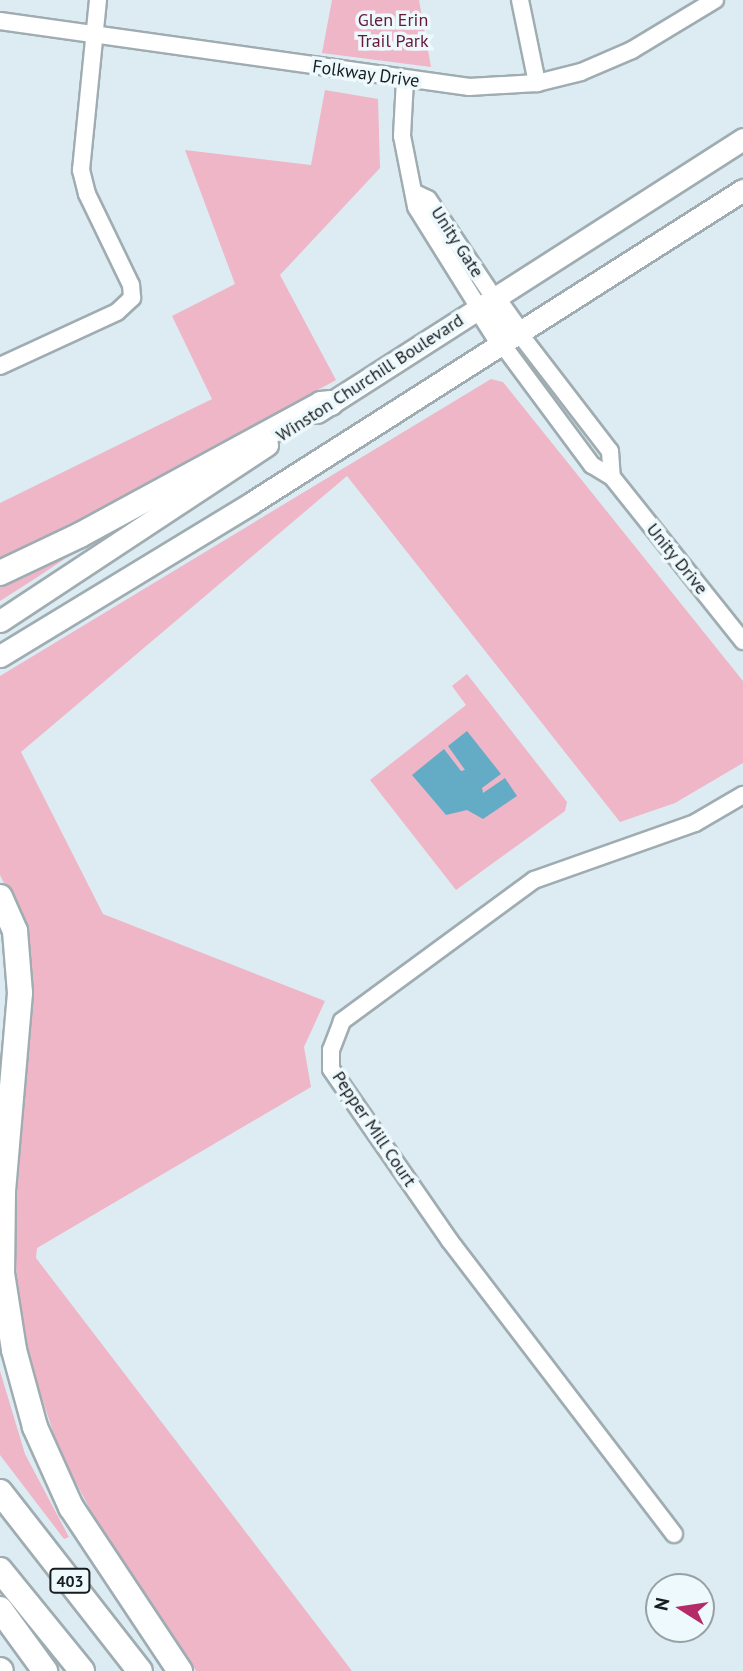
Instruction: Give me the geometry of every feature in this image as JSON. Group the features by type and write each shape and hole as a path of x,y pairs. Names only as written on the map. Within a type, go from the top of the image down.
{"highway":[{"path":"0,573 331,403"},
{"path":"0,897 15,931 20,993 3,1193 2,1273 13,1350 35,1427 71,1507 180,1671"},
{"name":"403","path":"0,1492 140,1671"},
{"path":"0,1570 82,1671"},
{"path":"0,1609 45,1671"}],"main road":[{"name":"Winston Churchill Boulevard","path":"0,621 331,403 743,139"},
{"path":"0,656 510,339 743,190"},
{"path":"486,303 510,339"}],"street":[{"path":"0,366 117,312 132,298 131,285 87,194 82,170 98,0"},
{"path":"520,0 537,83"},
{"name":"Folkway Drive","path":"0,21 459,87 537,83 632,50 715,0"},
{"name":"Unity Gate","path":"405,80 402,136 415,193 428,199 486,303"},
{"name":"Unity Drive","path":"510,339 592,465 612,477 743,641"},
{"name":"Unity Drive","path":"510,339 610,451 612,477"},
{"name":"Pepper Mill Court","path":"674,1534 450,1241 331,1069 331,1049 342,1021 534,880 583,859 695,824 743,795"}],"green space":[{"name":"Glen Erin Trail Park","path":"332,0 419,0 431,67 322,53"},
{"path":"325,90 378,99 380,168 280,275 336,380 0,564 0,503 212,399 172,316 235,284 185,150 311,165"},
{"path":"491,379 503,382 743,681 743,763 675,803 620,822 347,476 21,752 103,914 325,1001 304,1047 311,1087 37,1248 36,1258 352,1671 196,1671 98,1524 60,1453 24,1343 17,1298 15,1223 33,979 20,916 0,875 0,676"},
{"path":"84,546 36,578 0,601 0,582"},
{"path":"467,674 567,802 565,811 456,890 370,780 466,705 452,686"},
{"path":"0,1371 25,1454 69,1537 64,1539 0,1455"}],"water":[{"path":"467,731 501,774 482,788 483,793 505,778 517,796 483,819 467,810 446,815 412,775 444,749 461,771 465,770 448,746"}]}
